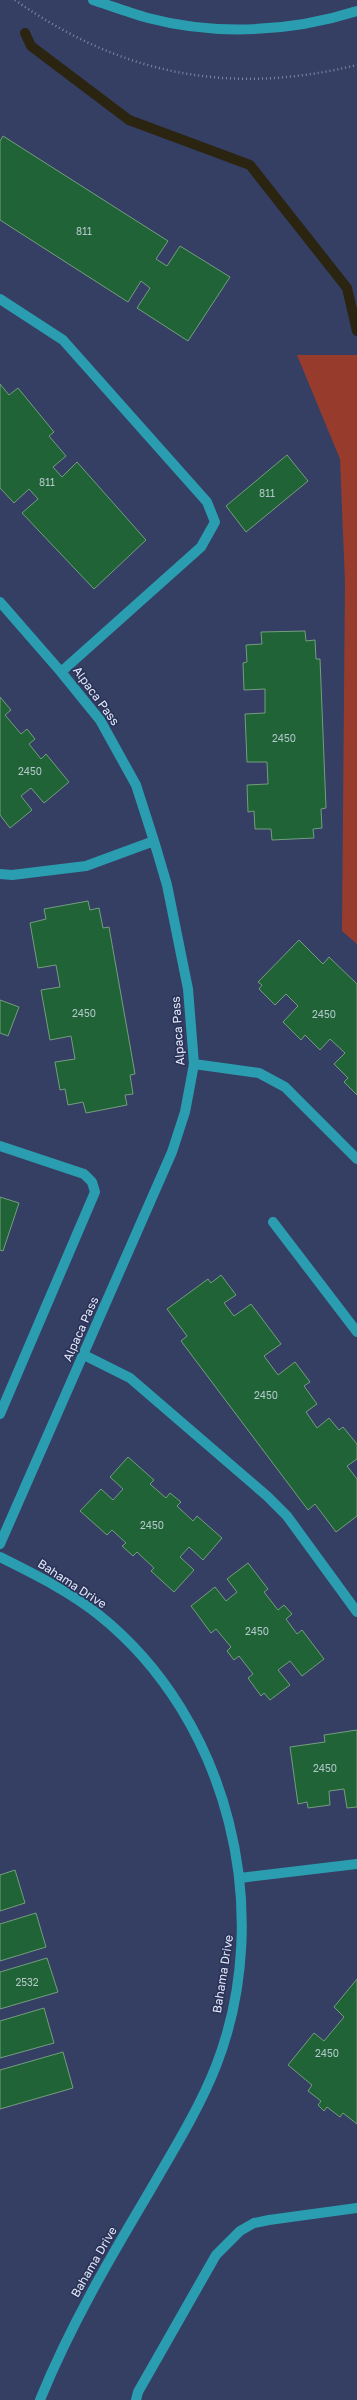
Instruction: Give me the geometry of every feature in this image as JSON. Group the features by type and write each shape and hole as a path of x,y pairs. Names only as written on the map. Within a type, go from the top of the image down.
{"street":[{"path":"93,0 149,18 219,29 272,28 328,20 357,11"},
{"path":"0,299 62,340 207,502 216,522 201,547 61,672"},
{"name":"Alpaca Pass","path":"0,602 61,672 100,720 136,785 167,885 188,989 194,1064 185,1112 172,1152 0,1544"},
{"path":"0,874 12,875 86,866 154,841"},
{"path":"194,1064 259,1072 285,1087 357,1159"},
{"path":"0,1146 84,1174 92,1182 95,1192 0,1414"},
{"path":"274,1222 357,1332"},
{"path":"84,1355 130,1378 267,1496 287,1516 357,1612"},
{"name":"Bahama Drive","path":"0,1558 45,1579 99,1615 140,1654 179,1704 207,1761 228,1816 240,1878 243,1942 234,2003 216,2066 189,2124 86,2300 55,2361 40,2400"},
{"path":"240,1878 357,1864"},
{"path":"136,2400 138,2392 216,2255 240,2230 254,2223 269,2220 357,2208"}],"path":[{"path":"15,0 44,21 74,38 116,57 158,70 199,77 233,79 295,76 357,65"}],"shaded area":[{"path":"297,355 357,355 357,944 342,931 345,582 340,459"}],"building":[{"path":"3,136 168,241 156,259 167,266 180,246 230,277 188,341 137,308 150,288 141,281 128,302 0,220 0,141"},
{"path":"0,384 9,395 18,388 54,432 49,436 66,456 53,467 62,477 77,462 146,540 94,589 22,513 38,499 29,489 14,503 0,488"},
{"path":"287,455 308,481 246,532 226,506"},
{"path":"305,631 306,641 315,640 316,659 320,659 326,808 321,809 322,828 313,829 314,838 272,840 271,829 255,829 254,811 248,812 247,785 268,784 267,762 247,762 245,714 265,713 265,689 244,690 243,663 247,662 246,645 262,644 261,632"},
{"path":"0,697 11,710 5,715 21,734 27,729 35,739 29,744 41,759 46,754 69,782 44,803 31,788 21,796 32,810 10,828 0,815"},
{"path":"88,901 90,910 99,908 103,928 109,927 135,1074 130,1075 133,1094 125,1095 127,1105 86,1113 83,1102 68,1105 65,1089 60,1090 55,1062 75,1059 71,1036 50,1040 41,990 60,987 56,965 38,968 30,923 46,919 44,909"},
{"path":"299,940 323,964 329,957 357,984 357,1095 344,1082 348,1078 334,1064 345,1053 330,1039 320,1050 305,1035 301,1040 283,1022 298,1006 286,994 275,1005 259,989 262,985 258,982"},
{"path":"0,1000 19,1007 8,1036 0,1033"},
{"path":"0,1197 19,1203 3,1251 0,1250"},
{"path":"221,1275 236,1295 224,1303 234,1316 251,1304 281,1344 264,1356 278,1375 295,1362 310,1382 304,1386 317,1404 306,1412 317,1428 329,1418 339,1430 343,1427 357,1444 357,1459 347,1466 357,1479 357,1516 336,1532 315,1504 308,1510 181,1341 187,1336 167,1309 208,1279 211,1283"},
{"path":"128,1457 154,1480 150,1484 166,1498 170,1493 181,1502 177,1506 193,1521 197,1516 222,1538 203,1560 189,1547 180,1557 194,1570 174,1592 151,1571 154,1568 137,1552 133,1556 122,1546 126,1543 112,1530 107,1535 80,1511 101,1489 113,1500 123,1489 110,1477"},
{"path":"248,1563 268,1589 264,1592 278,1610 284,1605 292,1614 286,1619 297,1634 302,1630 324,1659 302,1676 290,1661 278,1670 290,1685 270,1700 264,1693 261,1696 248,1678 253,1674 239,1656 234,1660 227,1651 231,1647 216,1629 211,1633 191,1606 215,1587 226,1601 237,1592 227,1579"},
{"path":"357,1730 357,1807 347,1808 344,1789 329,1791 330,1805 308,1808 307,1802 298,1804 290,1747 325,1742 324,1735"},
{"path":"15,1870 25,1903 0,1911 0,1875"},
{"path":"36,1913 46,1947 0,1961 0,1924"},
{"path":"47,1958 58,1992 0,2009 0,1972"},
{"path":"357,1979 357,2124 343,2113 340,2117 327,2107 324,2111 318,2105 321,2101 308,2091 312,2085 288,2065 314,2033 324,2041 344,2017 334,2007"},
{"path":"44,2008 54,2043 0,2058 0,2021"},
{"path":"63,2052 73,2088 0,2109 0,2070"}],"waterway":[{"path":"25,33 31,46 129,120 250,165 347,288 357,331"}]}
